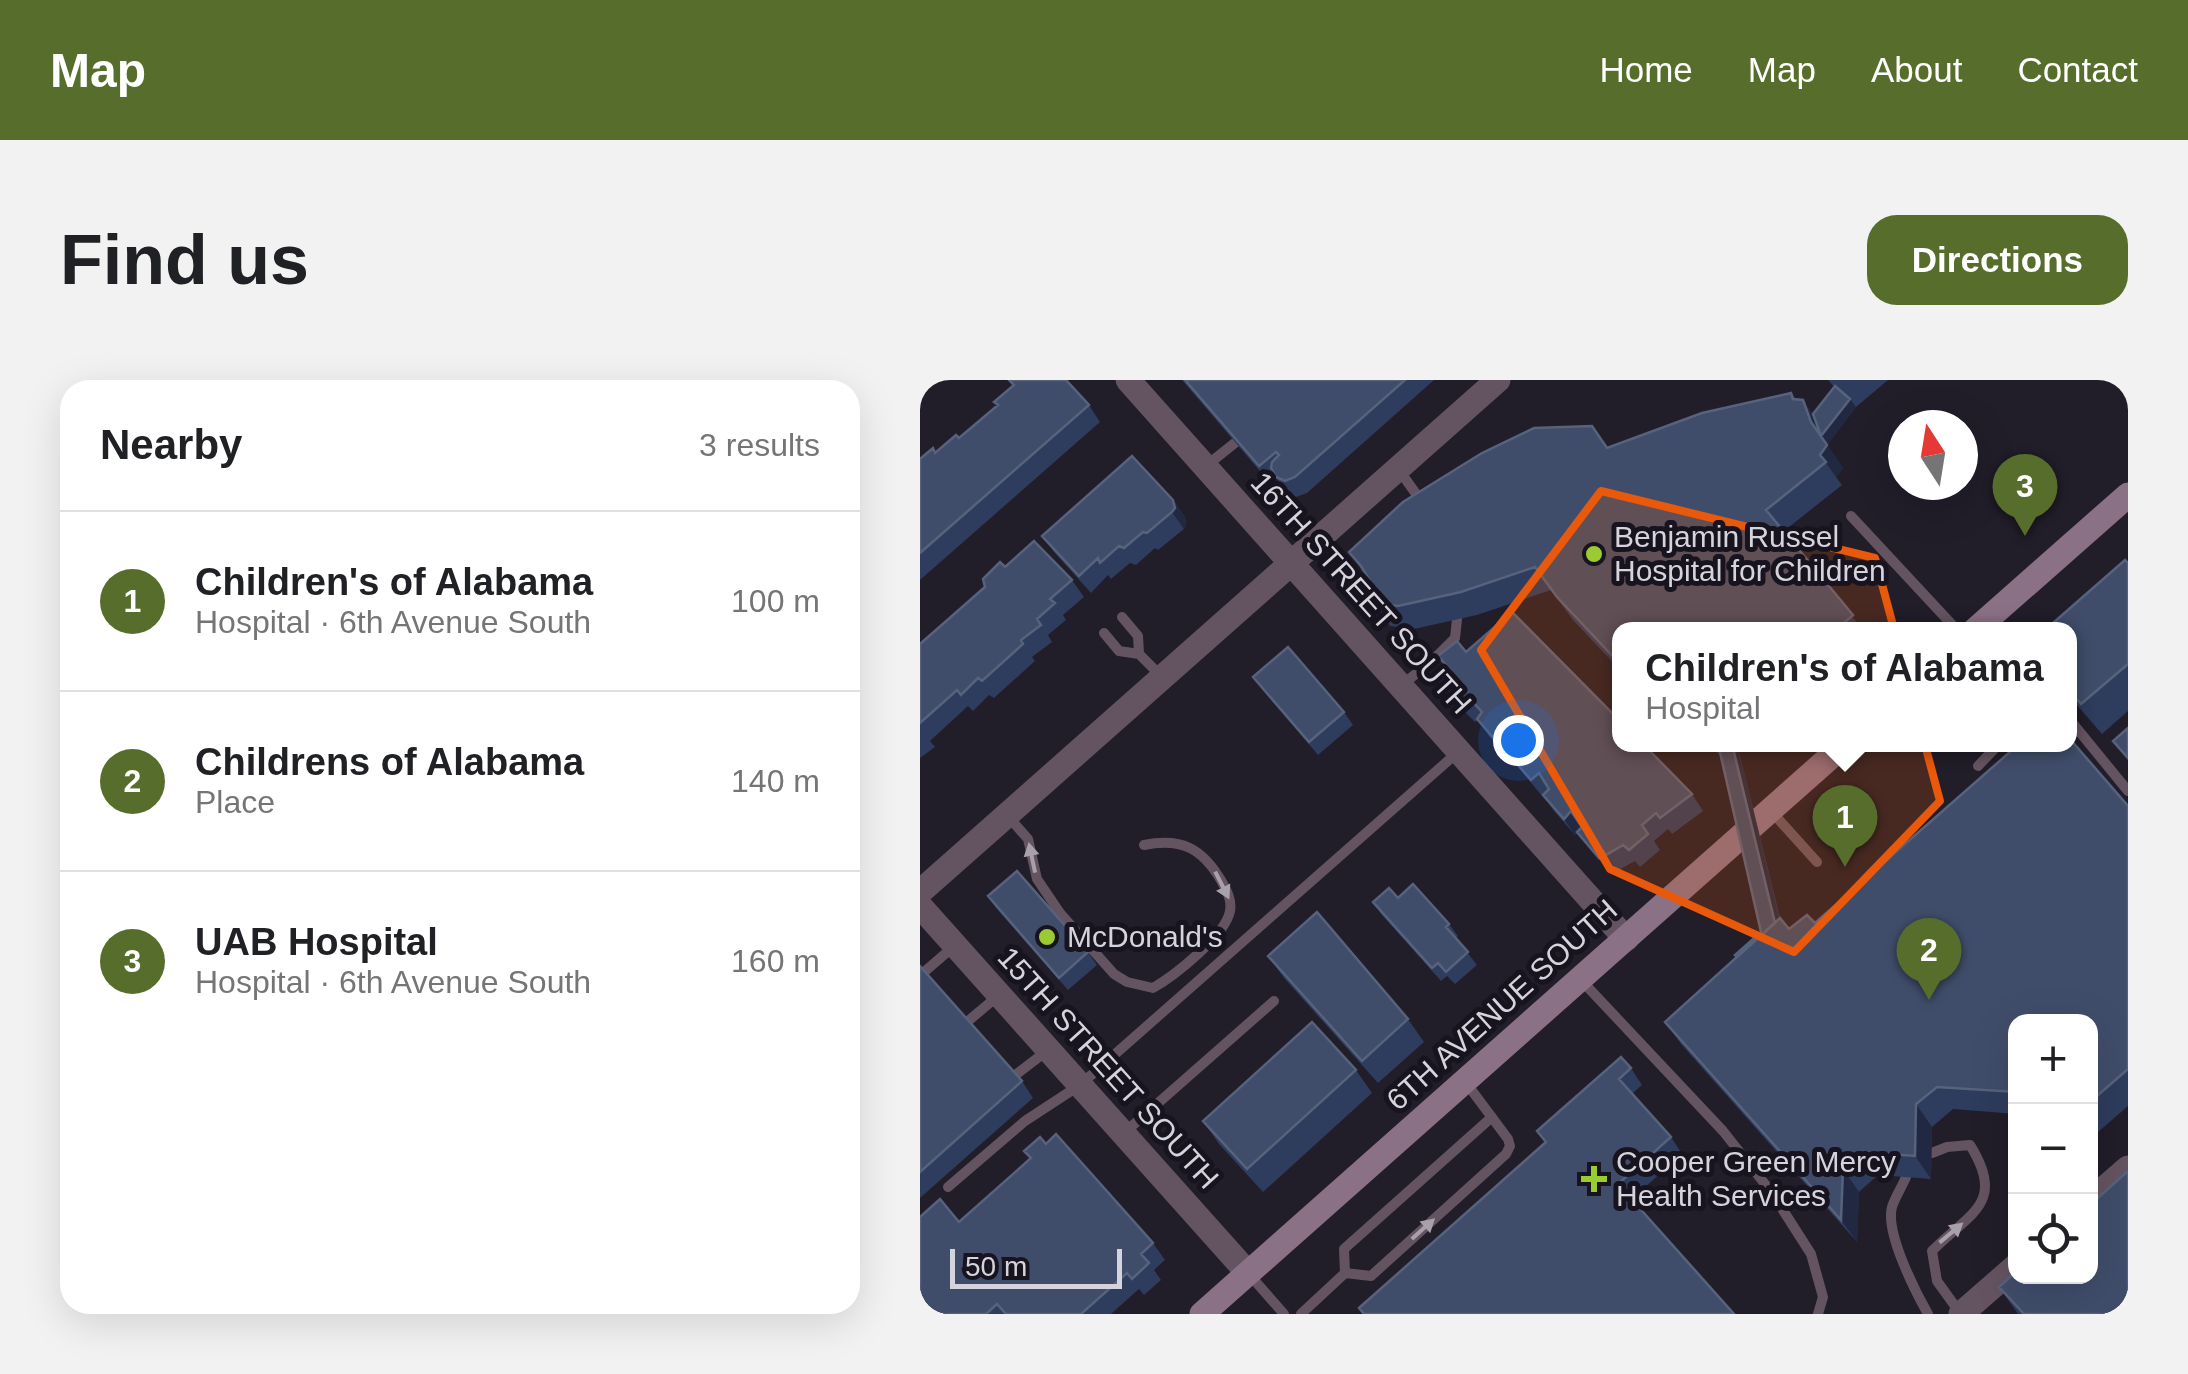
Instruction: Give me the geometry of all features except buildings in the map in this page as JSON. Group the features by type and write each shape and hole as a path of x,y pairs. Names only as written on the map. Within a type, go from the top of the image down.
{"main road":[{"path":"1988,622 2128,495"},
{"name":"6TH AVENUE SOUTH","path":"1202,1314 1836,752"}],"street":[{"name":"16TH STREET SOUTH","path":"1128,380 1626,938"},
{"path":"920,892 1498,380"},
{"name":"15TH STREET SOUTH","path":"920,906 1248,1273"},
{"path":"2098,1194 2128,1168"},
{"path":"1961,1314 2008,1273"}],"lane":[{"path":"1206,467 1236,442"},
{"path":"1398,469 1430,514"},
{"path":"1851,516 1950,622"},
{"path":"1401,686 1455,638 1459,603"},
{"path":"1122,617 1138,636 1139,654"},
{"path":"1104,633 1119,650 1139,654 1162,677"},
{"path":"2077,729 2128,791"},
{"path":"948,1187 1025,1122 1080,1085 1459,752"},
{"path":"1978,766 1992,752"},
{"path":"1770,811 1817,862"},
{"path":"1007,815 1028,840 1037,879 1060,913 1114,974 1127,982 1153,988 1226,924 1231,908 1220,878 1194,849 1164,841 1144,845"},
{"path":"923,973 955,945"},
{"path":"1580,979 1723,1131 1772,1194 1810,1254 1822,1297 1818,1314"},
{"path":"967,1022 1000,994"},
{"path":"1124,1134 1274,1001"},
{"path":"1014,1076 1048,1050"},
{"path":"1344,1273 1371,1276 1506,1154 1508,1139 1465,1081"},
{"path":"1301,1314 1344,1273 1344,1248 1492,1117"},
{"path":"1932,1153 1947,1147 1970,1146 1982,1164 1986,1182 1983,1200 1970,1218 1949,1232 1932,1251 1937,1281 1961,1314"},
{"path":"1906,1177 1891,1209 1891,1228 1912,1286 1928,1314"},
{"path":"1248,1273 1284,1314"}],"highlighted area":[{"path":"1601,491 1875,558 1940,801 1794,952 1610,869 1481,650"}],"place":[{"name":"UAB Hospital","path":"2025,536"},
{"name":"Benjamin Russel Hospital for Children","path":"1594,554"},
{"name":"Children's of Alabama","path":"1845,867"},
{"name":"McDonald's","path":"1047,937"},
{"name":"Childrens of Alabama","path":"1929,1000"},
{"name":"Cooper Green Mercy Health Services","path":"1594,1179"}]}
